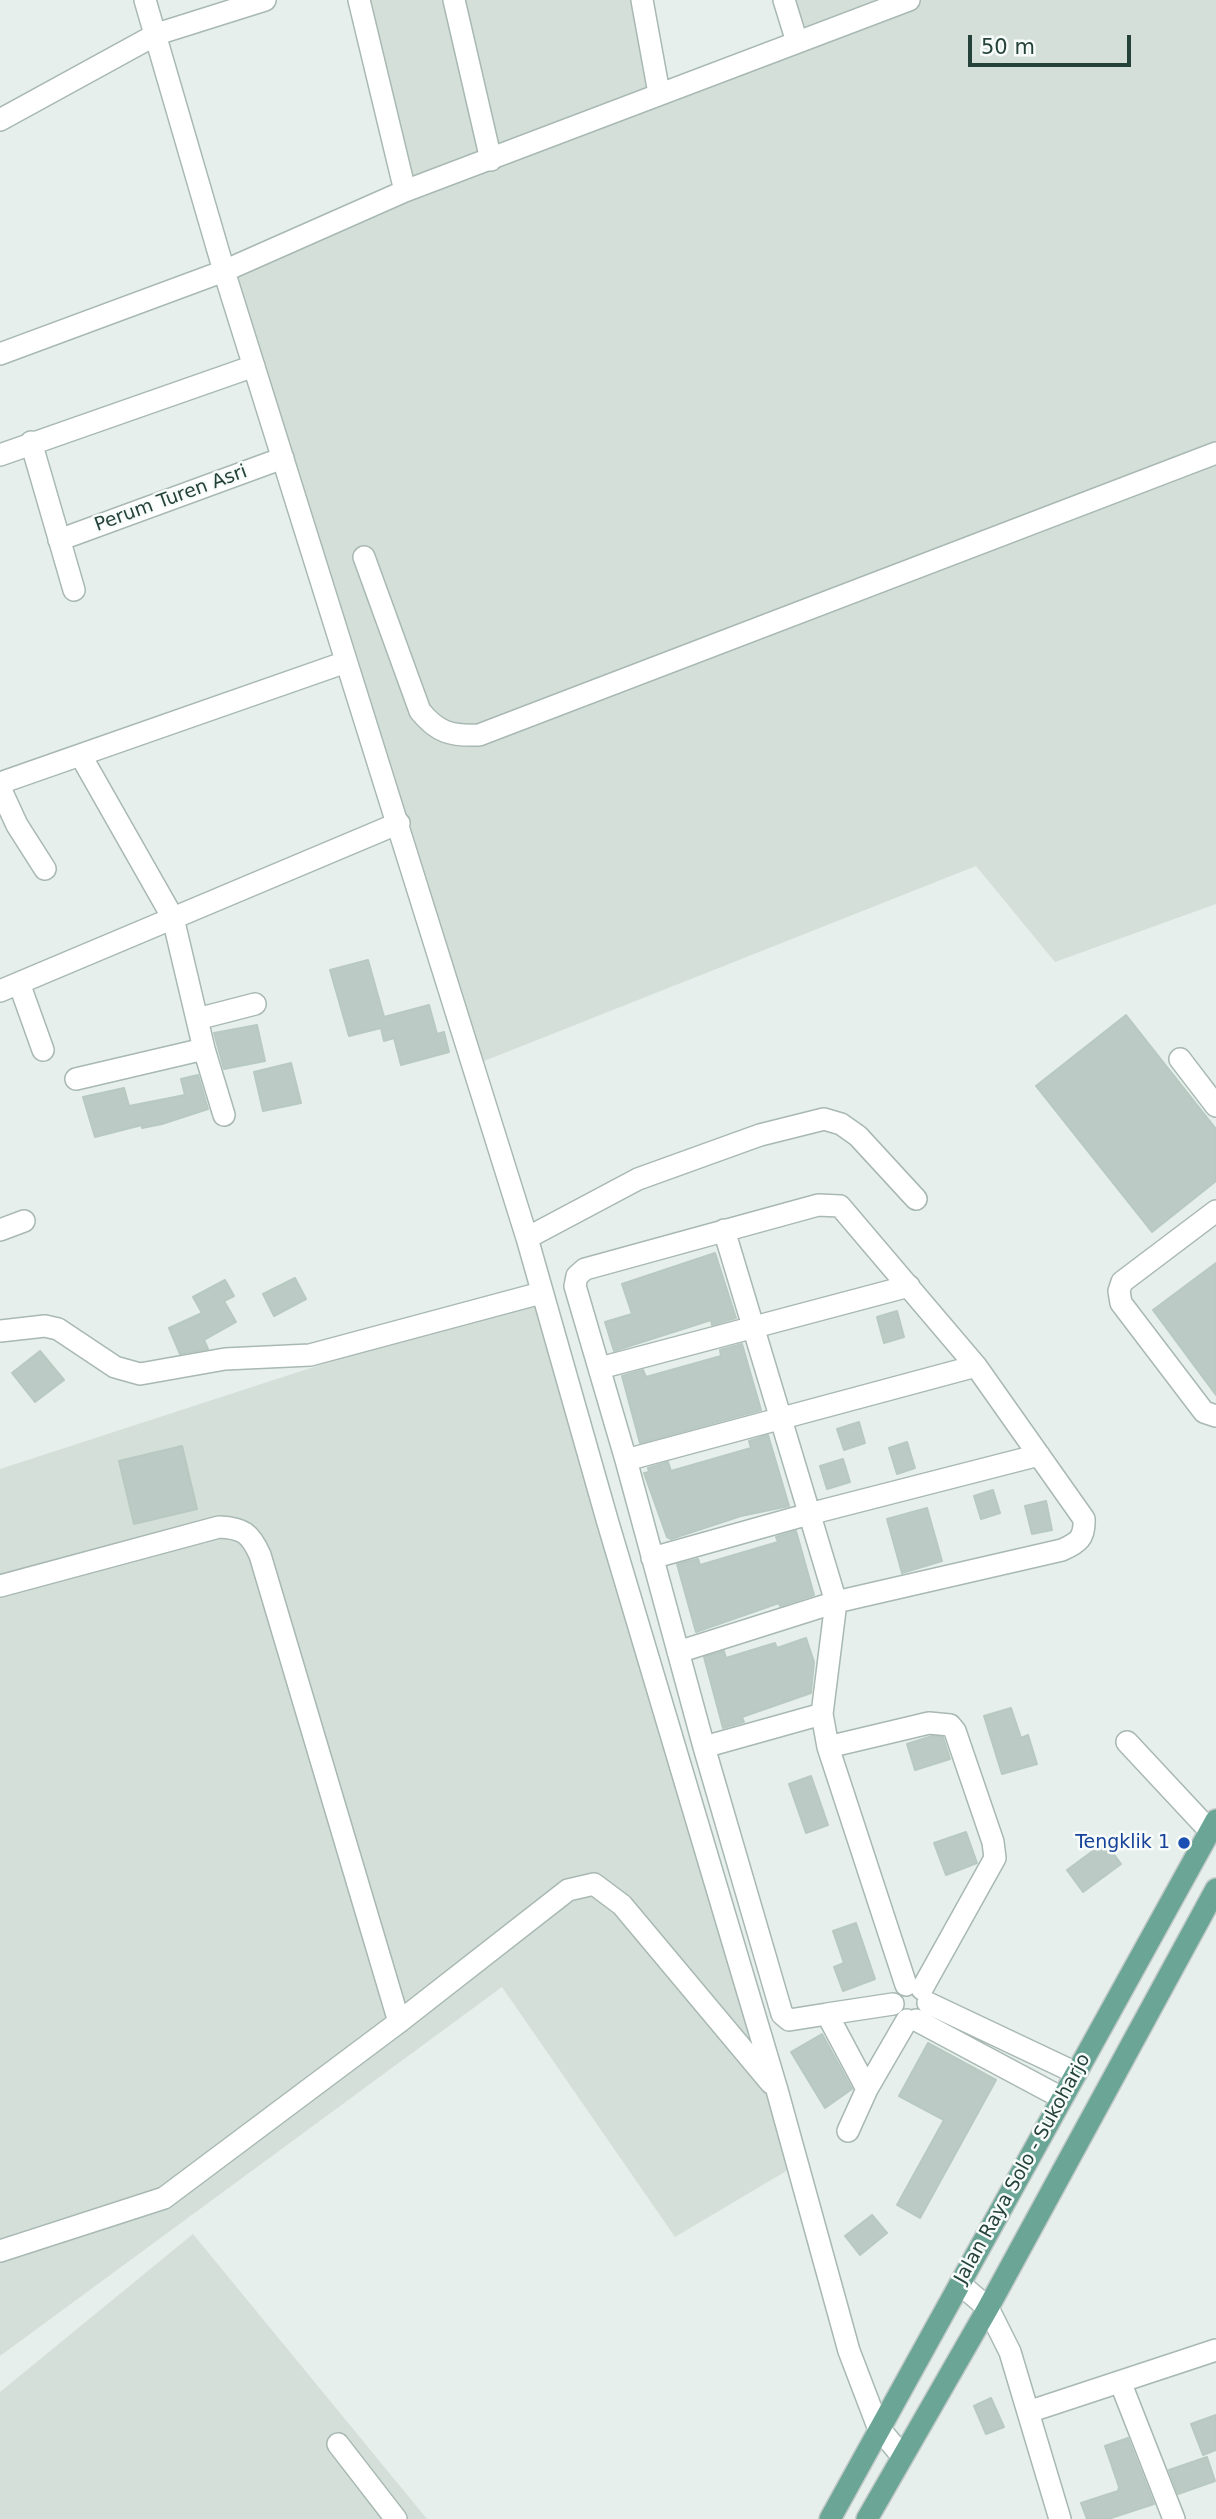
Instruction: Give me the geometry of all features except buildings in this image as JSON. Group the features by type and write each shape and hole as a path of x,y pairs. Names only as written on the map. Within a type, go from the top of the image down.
{"main road":[{"name":"Jalan Raya Solo - Sukoharjo","path":"830,2519 878,2427 960,2284 1213,1825"},
{"name":"Jalan Raya Solo - Sukoharjo","path":"867,2519 988,2308 1216,1889"}],"street":[{"path":"145,0 224,271 527,1238 777,2090 849,2351 878,2427 902,2456"},
{"path":"0,120 157,34 265,0"},
{"path":"359,0 405,191"},
{"path":"454,0 491,160"},
{"path":"642,0 659,93"},
{"path":"783,0 797,42"},
{"path":"0,354 224,271 405,191 909,0"},
{"path":"0,455 254,366"},
{"path":"31,442 74,590"},
{"path":"364,557 420,711 435,728 453,736 479,735 1216,453"},
{"name":"Perum Turen Asri","path":"59,540 282,458"},
{"path":"0,783 346,662"},
{"path":"81,756 173,918 204,1049 224,1115"},
{"path":"0,788 17,825 45,869"},
{"path":"44,1050 9,988 399,823"},
{"path":"197,1019 255,1004"},
{"path":"76,1079 204,1049"},
{"path":"1180,1059 1216,1106"},
{"path":"527,1238 638,1179 760,1135 824,1119 841,1124 858,1136 916,1199"},
{"path":"678,1651 836,1602 1062,1550 1079,1542 1084,1531 1084,1519 976,1366 845,1209 834,1204 818,1205 585,1269 579,1273 575,1286 626,1460 704,1747 782,2014 789,2020 893,2004 897,2014 916,2003"},
{"path":"1216,1211 1122,1282 1119,1290 1121,1303 1204,1412 1216,1416"},
{"path":"0,1230 24,1221"},
{"path":"724,1230 836,1602 822,1714 828,1746 916,2003 1062,2098"},
{"path":"600,1368 909,1286"},
{"path":"0,1331 46,1326 58,1329 115,1367 140,1374 225,1359 310,1355 541,1293"},
{"path":"626,1460 976,1366"},
{"path":"652,1558 809,1514 1039,1455"},
{"path":"0,1586 219,1527 238,1527 251,1535 260,1555 399,2022"},
{"path":"704,1747 822,1714"},
{"path":"828,1746 929,1723 941,1722 955,1731 993,1842 995,1858 867,2090 848,2131"},
{"path":"1127,1742 1213,1825"},
{"path":"0,2251 164,2198 399,2022 568,1890 594,1884 622,1905 777,2090"},
{"path":"916,2003 1076,2073"},
{"path":"827,2014 867,2090"},
{"path":"960,2284 988,2308 1010,2352 1060,2519"},
{"path":"1028,2412 1215,2352"},
{"path":"1121,2384 1174,2519"},
{"path":"338,2444 396,2519"}],"shaded area":[{"path":"362,0 642,0 659,93 797,42 781,0 1216,0 1216,904 1055,962 976,866 474,1065 224,271 405,191"},
{"path":"541,1293 798,2164 675,2237 502,1987 0,2356 0,1469"},
{"path":"193,2234 427,2519 0,2519 0,2392"}],"place":[{"name":"Tengklik 1","path":"1184,1843"}]}
